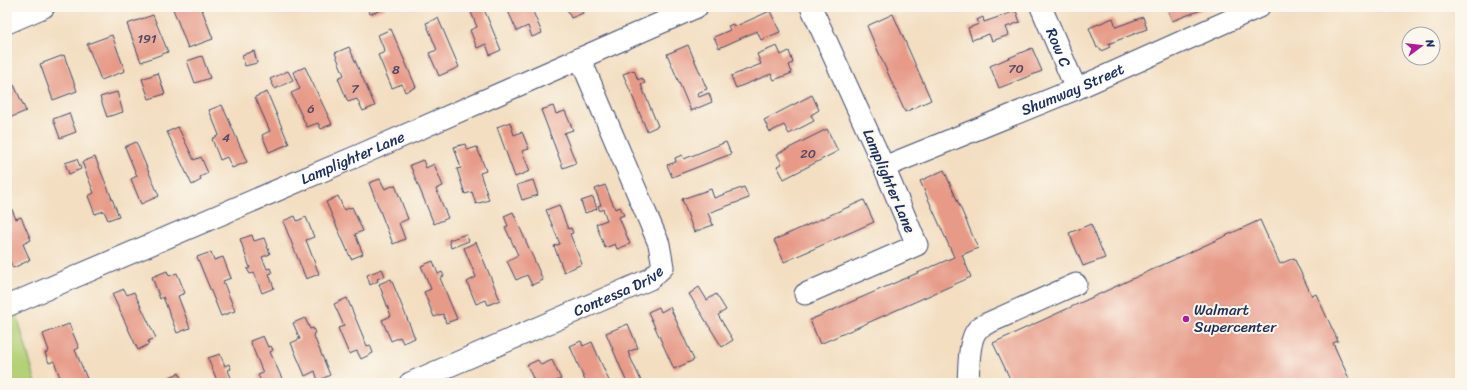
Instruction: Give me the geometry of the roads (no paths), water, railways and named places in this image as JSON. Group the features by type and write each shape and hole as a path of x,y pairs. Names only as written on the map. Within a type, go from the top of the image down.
{"street":[{"path":"7,23 44,7"},
{"name":"Lamplighter Lane","path":"7,306 369,151 697,7"},
{"name":"Lamplighter Lane","path":"805,294 917,245 884,166 811,7"},
{"name":"Row C","path":"1041,7 1076,89"},
{"name":"Shumway Street","path":"884,166 1076,89 1250,9"},
{"name":"Contessa Drive","path":"410,383 650,279 664,267 659,244 580,58"},
{"path":"968,383 969,356 977,330 986,324 1076,284"}],"place":[{"name":"Walmart Supercenter","path":"1186,319"}]}
